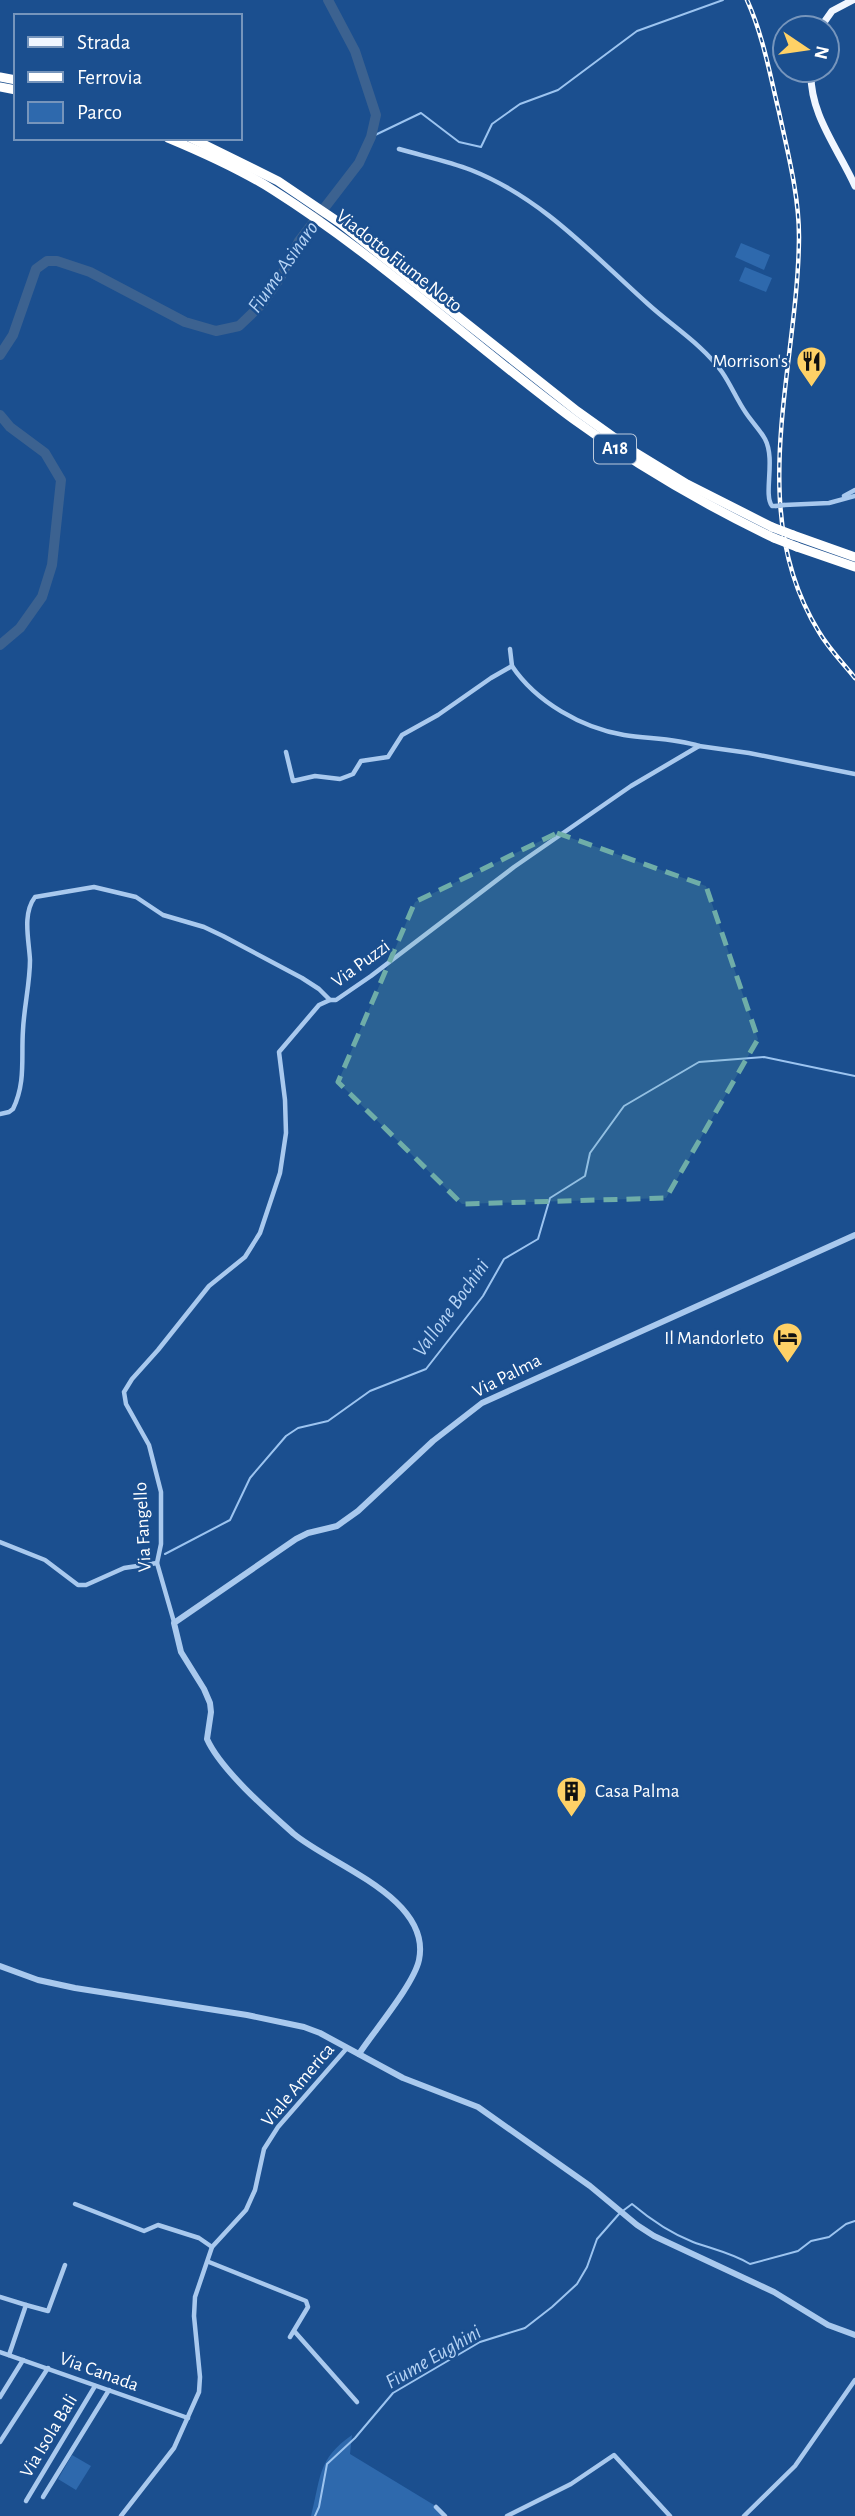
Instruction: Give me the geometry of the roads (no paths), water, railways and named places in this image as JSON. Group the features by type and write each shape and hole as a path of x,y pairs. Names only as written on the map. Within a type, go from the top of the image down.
{"highway":[{"name":"Viadotto Fiume Noto","path":"172,140 272,189 473,334"},
{"name":"Viadotto Fiume Noto","path":"195,140 278,181 340,223 473,334"},
{"name":"A18","path":"473,334 633,451 687,484 772,527 855,557"},
{"name":"A18","path":"473,334 628,458 682,492 774,538 855,567"}],"main road":[{"path":"830,14 853,0"},
{"path":"811,84 816,109 855,186"}],"street":[{"path":"399,149 471,170 547,213 695,344 722,373 765,439 771,463 768,500 772,506 829,503 855,496"},
{"path":"841,499 855,489"},
{"path":"510,649 512,666 523,681 538,695 592,726 609,732 749,753 855,774"},
{"path":"286,752 293,781 315,776 340,779 348,776 353,774 358,762 388,757 402,735 438,715 512,666"},
{"name":"Via Puzzi","path":"0,1114 13,1109 24,1073 23,1031 30,963 28,918 35,897 94,887 136,897 163,915 204,927 302,978 330,1000 336,1000 514,867 631,786 699,746"},
{"name":"Via Fangello","path":"330,1000 318,1005 279,1052 286,1133 280,1173 260,1233 244,1257 209,1286 132,1378 124,1392 126,1404 149,1445 160,1492 161,1544 157,1563 181,1652 208,1697 211,1712 207,1739 223,1763 295,1834 363,1877 389,1897 405,1911 417,1929 420,1946 416,1970 359,2054"},
{"name":"Via Palma","path":"174,1623 296,1539 337,1525 358,1511 433,1441 482,1403 855,1235"},
{"path":"0,1542 45,1560 78,1585 86,1585 124,1568 157,1563"},
{"path":"0,1966 38,1980 75,1988 247,2015 304,2027 403,2078 478,2106 654,2236 774,2292 828,2325 855,2336"},
{"name":"Viale America","path":"212,2247 246,2210 255,2190 264,2149 278,2127 348,2048"},
{"path":"75,2204 144,2231 158,2225 199,2238 212,2247 195,2297 194,2323 201,2385 174,2448 121,2516"},
{"path":"209,2262 306,2301 308,2306 293,2335 357,2402"},
{"path":"0,2297 48,2311 65,2265"},
{"path":"9,2355 26,2305"},
{"name":"Via Canada","path":"0,2352 188,2418"},
{"path":"0,2397 23,2360"},
{"path":"0,2442 48,2368"},
{"path":"744,2516 795,2466 855,2381"},
{"name":"Via Isola Bali","path":"26,2501 95,2386"},
{"path":"43,2497 109,2390"},
{"path":"507,2516 571,2484 614,2455 670,2516"},
{"path":"436,2507 445,2516"}],"waterway":[{"name":"Fiume Asinaro","path":"0,355 13,335 36,269 47,261 57,261 90,272 185,322 216,331 239,326 262,304 280,278 299,241 359,163 371,137 376,115 355,51 328,0"},
{"path":"371,137 421,113 459,142 481,147 492,124 520,104 558,90 637,31 723,0"},
{"name":"Fiume Asinaro","path":"0,415 10,427 45,453 61,480 52,565 42,597 20,628 0,645"},
{"name":"Vallone Bochini","path":"165,1554 230,1520 250,1478 286,1436 298,1428 328,1421 370,1391 426,1369 483,1296 504,1259 538,1239 550,1198 585,1176 590,1153 624,1106 699,1062 764,1057 855,1076"},
{"path":"624,2210 632,2204 676,2235 750,2264 798,2251 811,2241 829,2237 846,2224 855,2221"},
{"name":"Fiume Eughini","path":"315,2516 327,2464 355,2438 393,2393 480,2342 525,2328 552,2307 577,2284 587,2267 597,2239 619,2214"}],"railway":[{"path":"747,0 769,70 792,174 799,221 796,287 780,439 779,489 784,538 797,586 819,632 855,678"}],"place":[{"name":"Morrison's","path":"811,388"},
{"name":"Il Mandorleto","path":"787,1365"},
{"name":"Casa Palma","path":"572,1818"}]}
